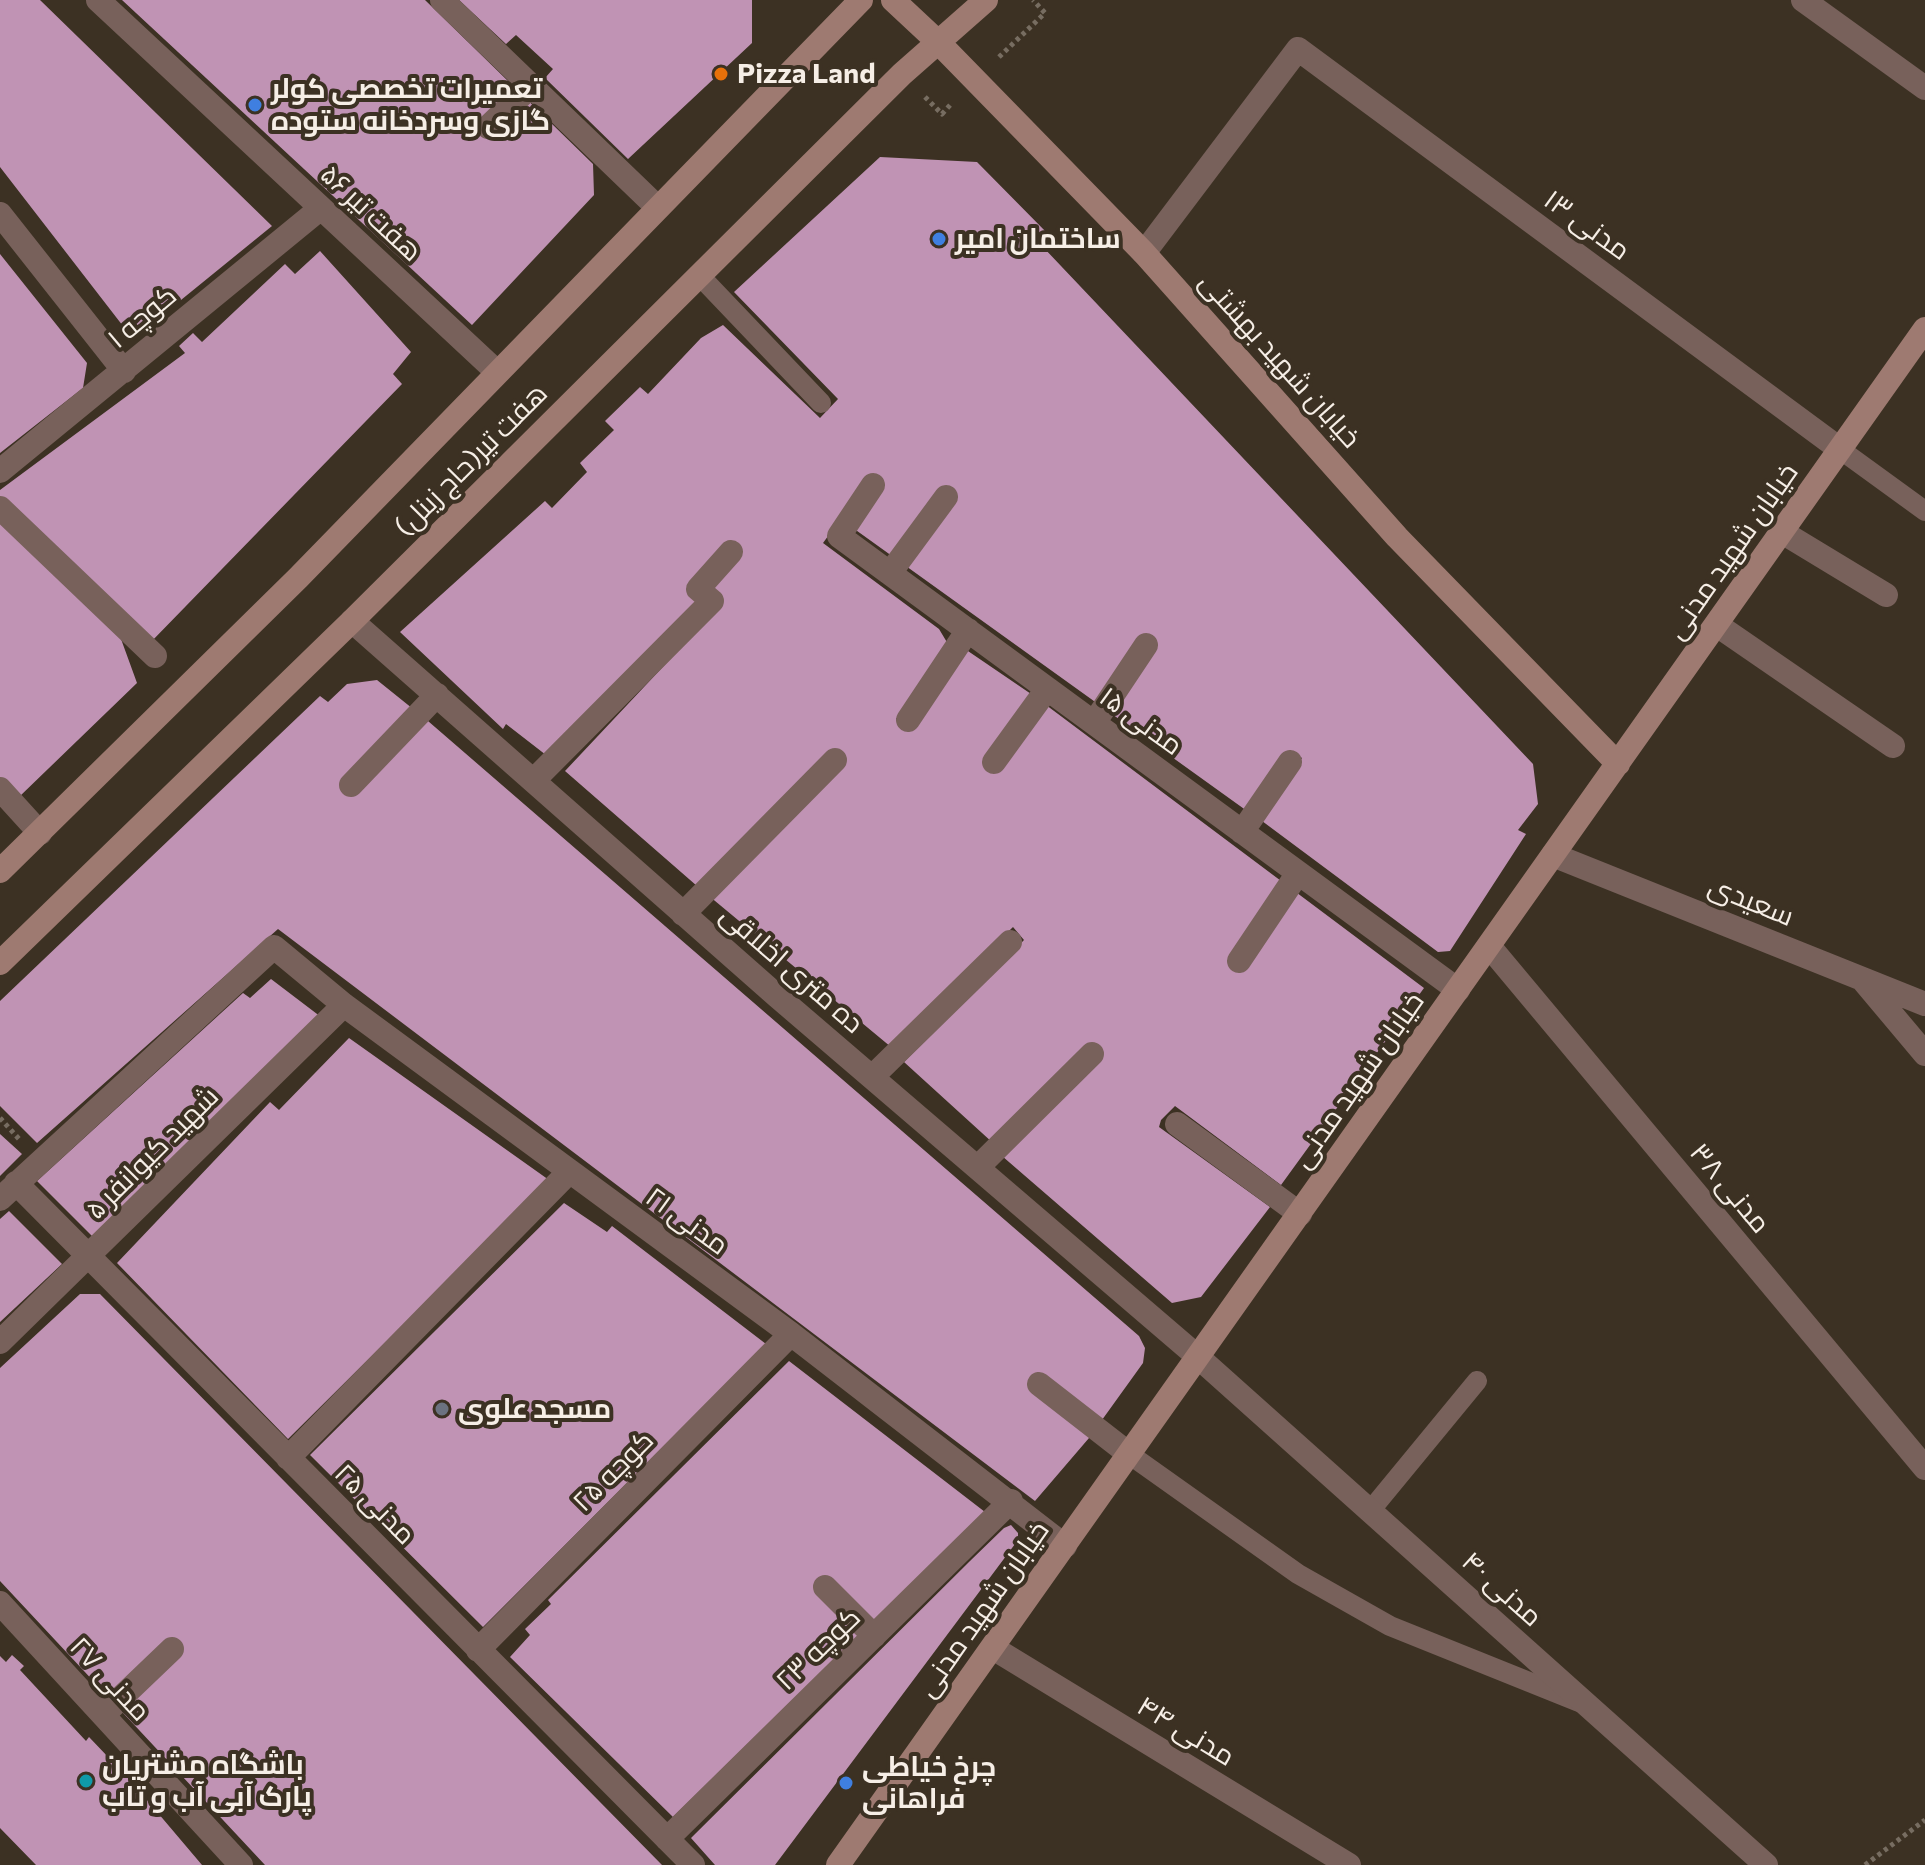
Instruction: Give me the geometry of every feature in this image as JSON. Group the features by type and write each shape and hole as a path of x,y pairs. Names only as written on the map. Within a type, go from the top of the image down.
{"street":[{"name":"هفت تیر ۵۶","path":"98,0 497,372"},
{"path":"442,0 657,207"},
{"name":"هفت تیر(حاج زینل)","path":"0,871 298,578 861,0"},
{"name":"خیابان شهید بهشتی","path":"893,0 1144,253 1397,537 1618,764"},
{"name":"هفت تیر(حاج زینل)","path":"0,963 352,621 902,74 986,0"},
{"path":"1803,0 1925,88"},
{"name":"مدنی ۱۳","path":"1144,253 1298,49 1841,450"},
{"path":"488,127 531,86"},
{"name":"کوچه ۱","path":"0,471 321,208"},
{"path":"0,214 124,371"},
{"name":"خیابان شهید مدنی","path":"838,1865 1925,329"},
{"name":"مدنی ۱۵","path":"873,485 839,536 1458,990"},
{"path":"890,573 946,497"},
{"path":"0,508 155,656"},
{"path":"1782,532 1886,595"},
{"path":"534,780 712,601 698,589 731,552"},
{"name":"ده متری اخلاقی","path":"352,621 683,914 1198,1357"},
{"path":"1717,625 1893,746"},
{"path":"908,720 968,630"},
{"path":"1094,723 1146,645"},
{"path":"994,762 1047,689"},
{"path":"351,785 437,695"},
{"path":"683,914 835,760"},
{"path":"1242,832 1290,762"},
{"path":"0,789 40,833"},
{"name":"سعیدی","path":"1553,855 1925,1004"},
{"path":"1239,961 1298,873"},
{"path":"872,1077 1010,942"},
{"name":"مدنی ۳۸","path":"1489,946 1925,1468"},
{"name":"مدنی ۲۱","path":"8,1191 274,947 344,1005 791,1334 1011,1501 1065,1546"},
{"path":"1859,976 1925,1054"},
{"name":"شهید کیوانفر ۵","path":"0,1342 344,1005"},
{"path":"978,1167 1092,1054"},
{"path":"1177,1124 1300,1214"},
{"path":"288,1458 569,1172"},
{"name":"مدنی ۲۵","path":"8,1191 89,1257 693,1865"},
{"name":"کوچه ۲۵","path":"478,1650 791,1334"},
{"name":"مدنی ۴۰","path":"1198,1357 1766,1865"},
{"path":"1039,1384 1129,1454"},
{"name":"کوچه ۲۳","path":"667,1839 1011,1501"},
{"path":"825,1587 874,1636"},
{"name":"مدنی ۲۷","path":"0,1603 241,1865"},
{"name":"مدنی ۴۴","path":"993,1648 1349,1865"},
{"path":"103,1715 172,1649"}],"lane":[{"path":"699,275 821,403"},
{"path":"1841,450 1925,511"},
{"path":"1370,1511 1477,1381"},
{"path":"1129,1454 1298,1574 1390,1626 1588,1706"}],"path":[{"path":"1865,1865 1925,1820"}],"building":[{"path":"0,0 40,0 272,226 133,339 0,167"},
{"path":"122,0 425,0 593,164 594,195 472,325"},
{"path":"459,0 752,0 752,43 628,159 545,78 553,69 516,35 506,44"},
{"path":"880,157 977,162 1051,237 1043,247 1533,764 1538,804 1518,830 1526,834 1450,951 1438,952 1258,818 1302,758 1290,750 1247,811 853,528 871,477 823,543 939,629 948,644 896,719 909,730 965,649 1034,696 1424,988 1281,1185 1175,1106 1161,1120 1159,1127 1270,1207 1201,1297 1172,1303 1002,1156 993,1143 904,1062 1024,940 1013,927 891,1047 697,886 565,771 722,604 699,600 546,755 506,724 503,729 400,632 545,501 552,508 587,472 580,463 614,430 605,421 640,387 648,394 701,338 723,325 820,418 838,399 734,292"},
{"path":"320,251 411,352 393,374 402,384 149,644 0,499 0,490 185,353 179,346 193,333 202,342 285,264 295,274"},
{"path":"0,254 87,363 83,388 0,453"},
{"path":"0,521 121,639 137,683 19,797 0,777"},
{"path":"377,680 1139,1336 1145,1348 1143,1363 1089,1438 1035,1501 278,929 37,1143 0,1106 0,1001 320,696 328,702 347,684"},
{"path":"271,979 321,1017 93,1237 37,1181 243,993 250,998"},
{"path":"349,1038 549,1180 288,1439 117,1263 270,1102 279,1110"},
{"path":"0,1134 22,1154 0,1176"},
{"path":"564,1203 607,1232 612,1226 766,1344 483,1627 310,1455"},
{"path":"9,1211 62,1264 0,1322 0,1219"},
{"path":"80,1294 100,1294 662,1865 265,1865 0,1581 0,1368"},
{"path":"789,1361 985,1512 673,1817 510,1657 530,1635 525,1629 551,1604 548,1600"},
{"path":"1011,1525 1018,1533 1018,1540 775,1865 715,1865 691,1838 970,1561"},
{"path":"12,1655 24,1666 20,1670 86,1741 89,1737 130,1780 202,1865 36,1865 0,1828 0,1656 6,1662"}],"place":[{"name":"Pizza Land","path":"721,74"},
{"name":"تعمیرات تخصصی کولر گازی وسردخانه ستوده","path":"255,105"},
{"name":"ساختمان امیر","path":"939,239"},
{"name":"مسجد علوی","path":"442,1409"},
{"name":"باشگاه مشتریان پارک آبی آب و تاب","path":"86,1781"},
{"name":"چرخ خیاطی فراهانی","path":"846,1783"}]}
